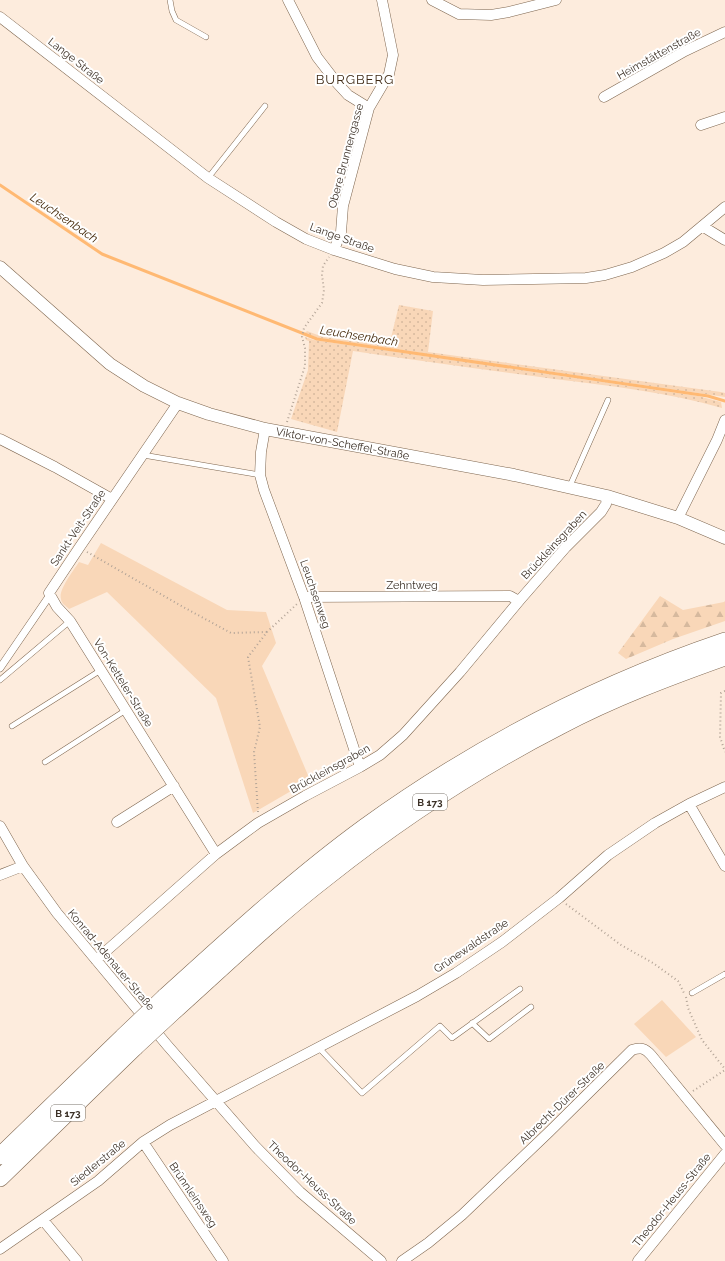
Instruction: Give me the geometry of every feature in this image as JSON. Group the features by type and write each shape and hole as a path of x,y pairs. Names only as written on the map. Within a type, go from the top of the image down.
{"highway":[{"name":"B 173","path":"0,1156 129,1042 278,898 321,861 364,828 464,761 552,712 624,679 725,640"},
{"name":"B 173","path":"170,1003 370,844 424,806 477,773 561,726 642,688 725,657"},
{"name":"B 173","path":"0,1178 129,1042"}],"street":[{"path":"288,0 317,57 348,95 369,108"},
{"name":"Obere Brunnengasse","path":"334,250 340,232 343,206 369,108 389,74 392,63 392,55 382,0"},
{"path":"432,0 459,14 491,15 556,0"},
{"name":"Lange Straße","path":"0,17 208,178 276,222 306,239 334,250 395,269 433,277 483,280 586,278 606,275 626,269 664,253 682,242 725,207"},
{"name":"Heimstättenstraße","path":"604,98 685,51 725,32"},
{"path":"701,125 725,117"},
{"path":"702,226 725,240"},
{"name":"Viktor-von-Scheffel-Straße","path":"0,267 110,364 144,386 178,403 209,414 265,429 514,475 607,496 678,518 725,538"},
{"name":"Sankt-Veit-Straße","path":"0,668 50,596 49,593 178,403"},
{"path":"678,518 717,440 725,420"},
{"name":"Leuchsenweg","path":"265,429 261,452 260,475 264,490 304,597 360,767"},
{"path":"0,439 55,467 112,499"},
{"name":"Brückleinsgraben","path":"96,960 216,854 258,823 380,755 403,735 460,672 566,547 601,512 606,504 607,496"},
{"name":"Von-Ketteler-Straße","path":"50,596 57,607 70,621 216,854"},
{"name":"Zehntweg","path":"304,597 510,596 519,601"},
{"path":"117,822 174,786"},
{"name":"Grünewaldstraße","path":"215,1101 318,1046 417,996 456,973 502,942 559,898 608,855 654,823 725,787"},
{"path":"689,804 725,866"},
{"name":"Konrad-Adenauer-Straße","path":"0,826 23,866 57,913 215,1101"},
{"path":"0,876 23,866"},
{"name":"Albrecht-Dürer-Straße","path":"402,1261 428,1243 462,1215 632,1050 642,1048 647,1051 725,1145"},
{"name":"Siedlerstraße","path":"0,1249 98,1181 143,1142 170,1125 215,1101"},
{"name":"Theodor-Heuss-Straße","path":"215,1101 255,1146 300,1192 381,1261"},
{"name":"Brünnleinsweg","path":"143,1142 222,1261"},
{"name":"Theodor-Heuss-Straße","path":"638,1261 725,1154"},
{"path":"43,1220 77,1261"}],"lane":[{"path":"170,0 172,11 176,20 206,37"},
{"path":"208,178 265,106"},
{"path":"569,488 608,400"},
{"path":"143,454 260,475"},
{"path":"0,680 70,621"},
{"path":"12,726 101,670"},
{"path":"45,762 126,710"},
{"path":"692,993 725,974"},
{"path":"318,1046 362,1093 440,1026 452,1038 520,989"},
{"path":"472,1023 489,1039 531,1007"}],"path":[{"path":"283,432 305,366 305,348 302,337 304,328 322,303 324,290 322,275 323,266 334,250"},
{"path":"79,548 231,633 267,632"},
{"path":"258,823 254,752 260,727 248,657 267,632 304,597"},
{"path":"725,691 721,693 720,737 725,752"},
{"path":"559,898 621,945 653,964 678,982 685,995 688,1008 702,1040 725,1069 685,1096"}],"green space":[{"path":"399,305 433,311 428,352 721,392 725,393 725,397 318,338 305,333 307,331 323,337 389,346"},
{"path":"305,337 314,340 698,396 721,402 722,408 701,402 639,390 353,351 337,432 291,419 308,370 309,341 306,340"},
{"path":"101,543 227,610 266,612 276,643 262,666 310,780 253,813 216,698 107,592 69,609 63,603 61,600 62,591 70,575 79,562 88,565"},
{"path":"660,596 683,610 725,601 725,621 673,639 626,659 618,653"},
{"path":"662,1000 696,1037 666,1057 634,1024"}],"waterway":[{"name":"Leuchsenbach","path":"0,185 102,254 317,339 708,396 725,401"}],"district":[{"name":"BURGBERG","path":"355,79"}]}
